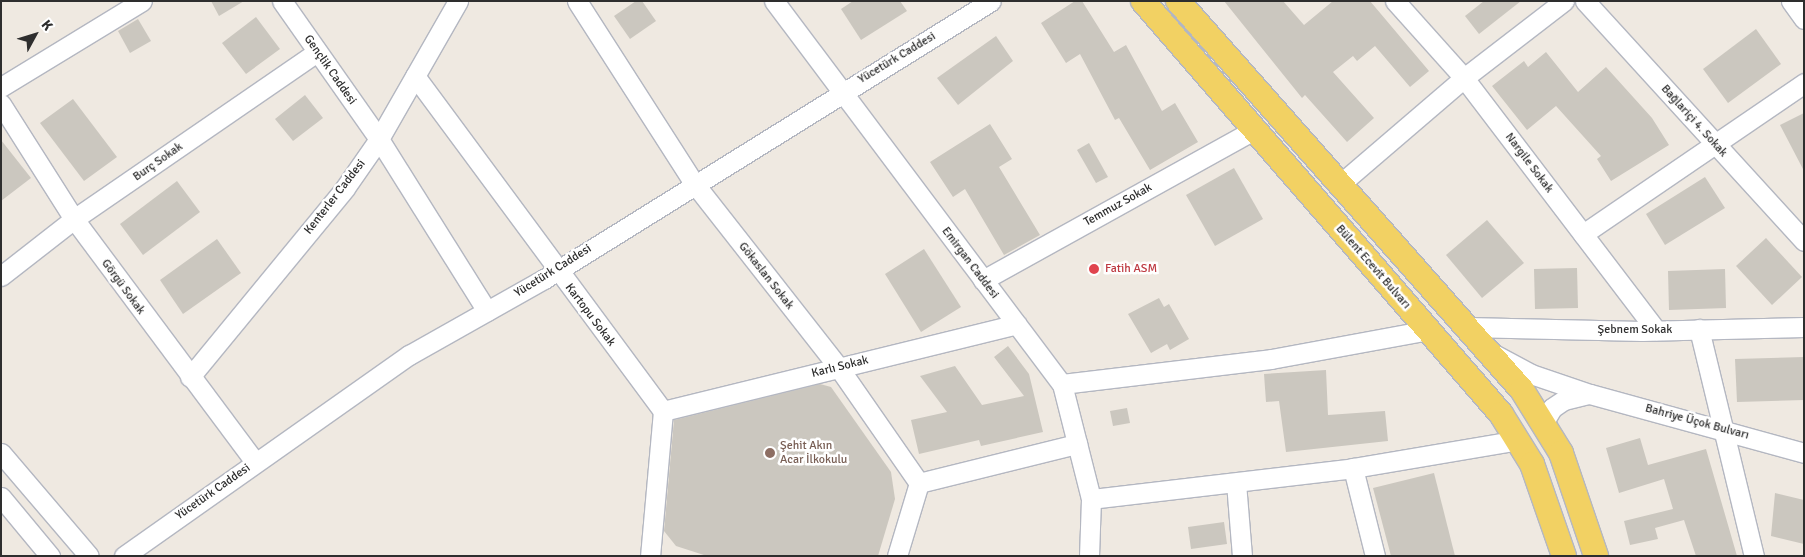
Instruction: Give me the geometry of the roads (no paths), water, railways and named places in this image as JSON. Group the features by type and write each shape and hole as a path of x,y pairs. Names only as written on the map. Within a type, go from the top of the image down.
{"main road":[{"name":"Bülent Ecevit Bulvarı","path":"1143,1 1429,330 1518,440 1544,492 1564,556"},
{"path":"1178,1 1339,185 1489,351 1544,422 1562,453 1596,556"}],"street":[{"path":"1,87 142,1"},
{"name":"Gençlik Caddesi","path":"282,1 379,139 487,311"},
{"name":"Kenterler Caddesi","path":"190,378 345,188 379,139 458,1"},
{"name":"Gökaslan Sokak","path":"577,1 694,183 839,368 919,483"},
{"name":"Emirgan Caddesi","path":"774,1 1062,384 1091,499 1089,556"},
{"name":"Yücetürk Caddesi","path":"124,556 409,355 556,271 841,91 991,1"},
{"name":"Nargile Sokak","path":"1395,1 1464,78 1656,330"},
{"path":"1339,185 1464,78 1564,1"},
{"name":"Bağlariçi 4. Sokak","path":"1585,1 1804,241"},
{"path":"1791,1 1804,19"},
{"name":"Burç Sokak","path":"1,276 74,220 317,52"},
{"name":"Kartopu Sokak","path":"415,76 556,271 663,411"},
{"path":"1582,234 1716,145 1804,83"},
{"name":"Görgü Sokak","path":"1,104 74,220 190,378 255,462"},
{"name":"Temmuz Sokak","path":"983,280 1254,130"},
{"name":"Karlı Sokak","path":"663,411 1016,324"},
{"name":"Şebnem Sokak","path":"1467,326 1656,330 1804,327"},
{"path":"1699,329 1726,429 1754,556"},
{"path":"1062,384 1270,359 1429,330"},
{"name":"Bahriye Üçok Bulvarı","path":"1489,351 1531,374 1590,394 1726,429 1804,453"},
{"name":"Bahriye Üçok Bulvarı","path":"1544,422 1552,408 1564,400 1590,394"},
{"path":"650,556 663,411"},
{"path":"1091,499 1353,468 1518,440"},
{"path":"897,556 919,483 1077,444"},
{"path":"1,453 89,556"},
{"path":"1353,468 1375,556"},
{"path":"1236,483 1242,556"},
{"path":"1,497 50,556"}],"place":[{"name":"Fatih ASM","path":"1094,269"},
{"name":"Şehit Akın Acar İlkokulu","path":"770,453"}]}
